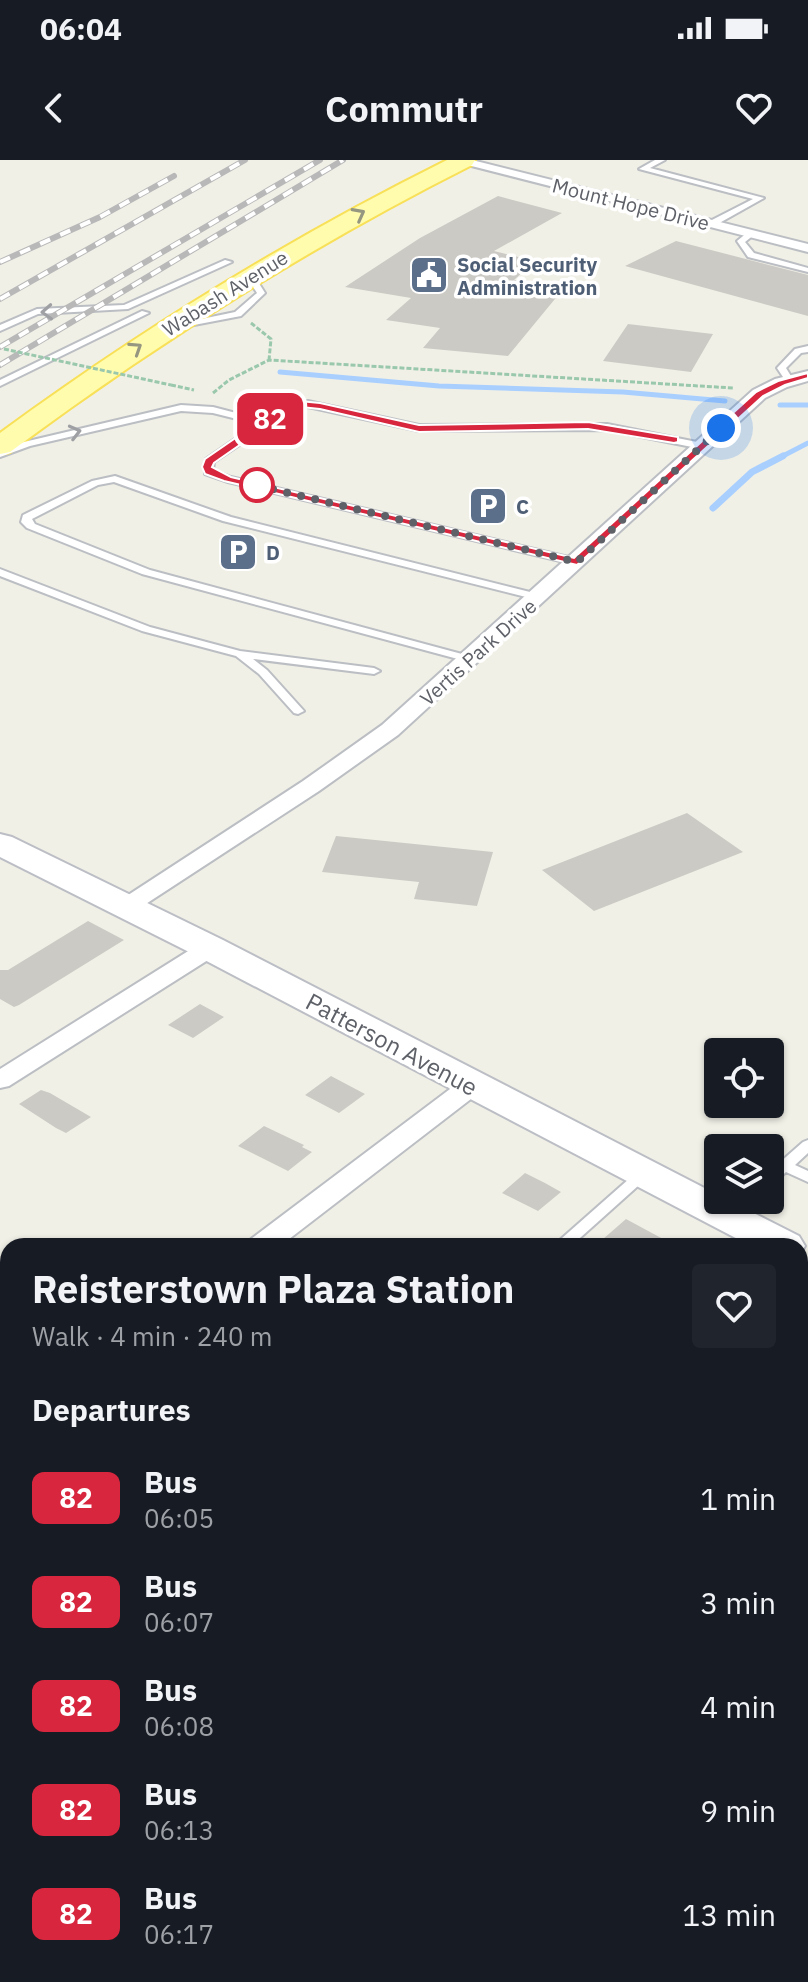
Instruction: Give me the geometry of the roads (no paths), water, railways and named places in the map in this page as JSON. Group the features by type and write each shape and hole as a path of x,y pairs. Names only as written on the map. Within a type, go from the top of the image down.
{"main road":[{"name":"Wabash Avenue","path":"0,411 145,313 421,160"},
{"name":"Wabash Avenue","path":"0,446 72,392 168,328 244,260 332,229 460,160"},
{"name":"Patterson Avenue","path":"0,844 210,948 643,1174 704,1196"},
{"name":"Patterson Avenue","path":"745,1214 775,1238"}],"street":[{"name":"Mount Hope Drive","path":"460,160 808,248"},
{"name":"Vertis Park Drive","path":"127,906 311,786 390,730 759,394 787,377 808,376"},
{"path":"0,1080 210,948"},
{"path":"272,1238 471,1086"}],"lane":[{"path":"661,160 643,169 760,198 711,224"},
{"path":"751,234 741,243 751,255 808,270"},
{"path":"0,328 28,314 125,307 244,260"},
{"path":"0,383 145,313"},
{"path":"787,377 781,368 798,351 808,349"},
{"path":"577,562 216,476 208,472 207,467 209,461 289,407 308,404 419,428 607,427 702,446"},
{"path":"0,454 27,444 181,408 213,410 252,420 260,427"},
{"path":"469,659 146,572 31,526 26,522 27,517 95,483 115,479 227,519 538,597"},
{"path":"0,572 146,629 240,654 374,671"},
{"path":"240,654 263,672 298,711"},
{"path":"808,1145 785,1166 808,1177"},
{"path":"570,1238 643,1174"}],"waterway":[{"path":"280,372 439,386 623,392 725,401"},
{"path":"780,405 808,405"},
{"path":"779,458 808,443"},
{"path":"713,508 752,472 783,456"}],"railway":[{"path":"0,299 245,160"},
{"path":"0,347 320,160"},
{"path":"0,365 343,160"},
{"path":"0,262 100,217 174,176"}],"place":[{"name":"Social Security Administration","path":"429,275"},
{"name":"C","path":"488,506"},
{"name":"D","path":"238,552"}]}
